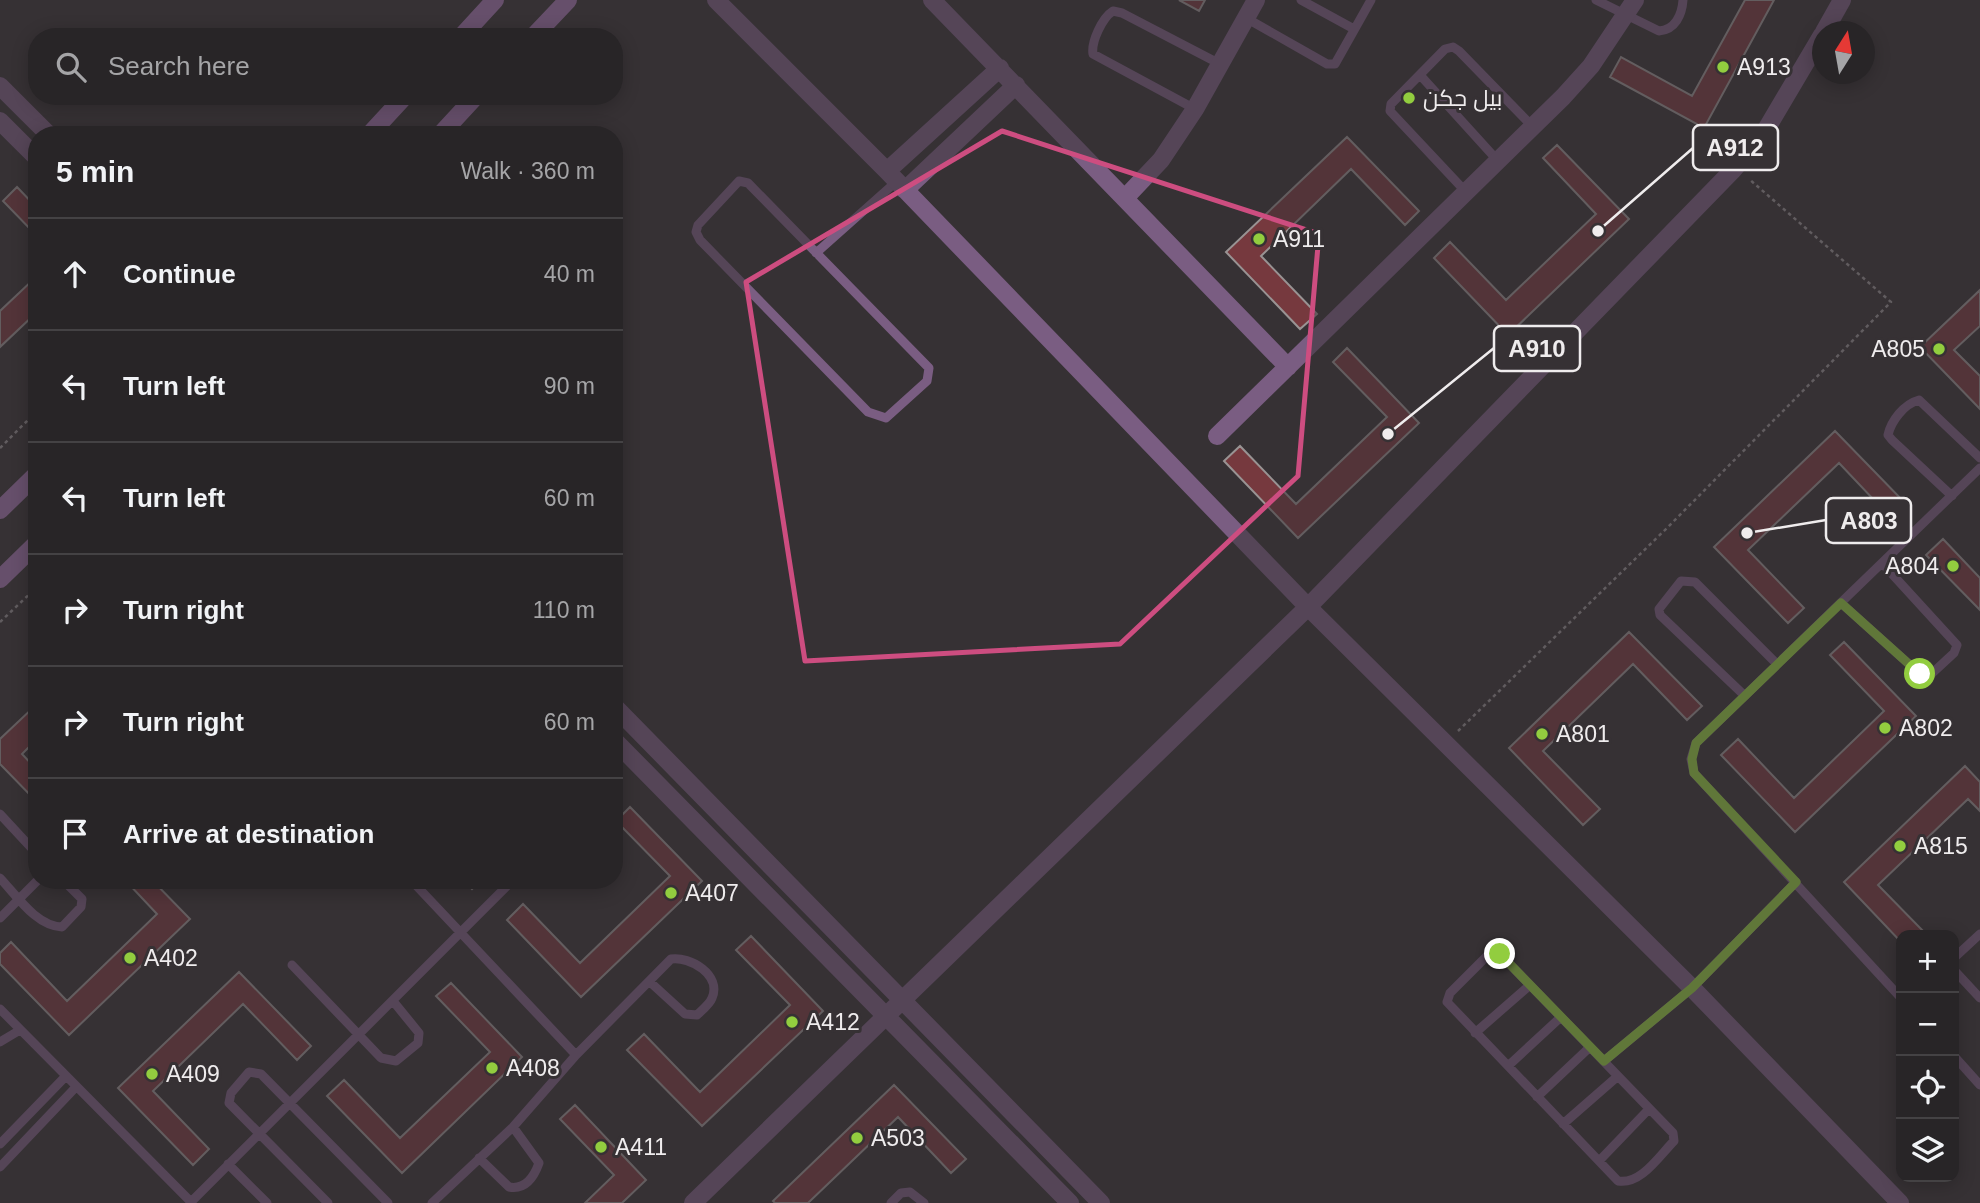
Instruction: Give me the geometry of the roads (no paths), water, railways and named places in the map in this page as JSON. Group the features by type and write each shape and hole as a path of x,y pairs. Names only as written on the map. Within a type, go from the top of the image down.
{"street":[{"path":"469,28 495,0"},
{"path":"542,28 568,0"},
{"path":"716,0 896,180 1308,607 1692,988 1900,1203"},
{"path":"932,0 1288,366"},
{"path":"1125,198 1161,160 1195,109 1256,0"},
{"path":"1217,436 1533,127 1591,66 1635,0"},
{"path":"1830,21 1842,0"},
{"path":"693,1203 1308,607 1735,167 1771,122 1812,52"},
{"path":"896,180 1000,68"},
{"path":"896,180 1016,85"},
{"path":"0,86 40,126"},
{"path":"377,126 397,105"},
{"path":"448,126 468,105"},
{"path":"0,121 28,149"},
{"path":"0,510 28,483"},
{"path":"0,579 28,552"},
{"path":"623,715 900,1001 1101,1203"},
{"path":"623,749 1070,1203"}],"lane":[{"path":"1301,0 1354,29"},
{"path":"1246,18 1327,64 1335,64 1371,0"},
{"path":"1596,0 1659,31 1668,30 1683,8 1683,0"},
{"path":"1195,109 1093,54 1092,47 1107,15 1113,11 1122,13 1220,64"},
{"path":"1466,192 1390,111 1391,104 1445,49 1453,47 1533,127"},
{"path":"1420,75 1498,161"},
{"path":"816,253 896,180"},
{"path":"740,181 748,183 816,253 929,368 927,381 886,418 869,412 700,240 696,232 698,225 740,181"},
{"path":"1952,496 1892,440 1888,435 1891,423 1912,402 1919,400 1980,458"},
{"path":"1896,993 1694,773 1692,759 1696,743 1980,468"},
{"path":"1841,603 1927,678 1954,653 1957,645 1882,563"},
{"path":"1745,696 1660,615 1659,609 1681,580 1695,582 1777,664"},
{"path":"0,814 28,844"},
{"path":"0,878 42,922 62,927 81,907 82,899 72,889"},
{"path":"1604,1061 1692,988 1796,882"},
{"path":"0,918 29,889"},
{"path":"420,889 576,1055"},
{"path":"0,1009 75,1088 192,1202 504,889"},
{"path":"1959,953 1980,934"},
{"path":"1490,953 1500,954 1530,985 1673,1133 1674,1141 1637,1179 1629,1183 1618,1181 1447,1002 1450,993 1484,956 1490,953"},
{"path":"432,1203 513,1126 576,1055 671,959 682,958 709,974 713,984 712,999 697,1015 685,1014 650,982"},
{"path":"292,965 381,1058 396,1061 418,1043 419,1033 394,1001"},
{"path":"1959,975 1980,998"},
{"path":"1475,1033 1530,985"},
{"path":"1508,1066 1561,1017"},
{"path":"0,1042 20,1030"},
{"path":"1537,1097 1590,1047"},
{"path":"1959,1062 1980,1085"},
{"path":"328,1203 229,1103 231,1093 249,1072 261,1074 388,1203"},
{"path":"1563,1124 1618,1076"},
{"path":"0,1144 65,1077"},
{"path":"0,1167 75,1088"},
{"path":"1599,1161 1649,1109"},
{"path":"479,1158 509,1186 516,1188 525,1184 539,1163 513,1126"},
{"path":"228,1164 267,1203"},
{"path":"891,1203 901,1194 910,1192 924,1203"}],"place":[{"name":"A913","path":"1723,67"},
{"name":"بيل جكن","path":"1409,98"},
{"name":"A912","path":"1598,231"},
{"name":"A911","path":"1259,239"},
{"name":"A805","path":"1939,349"},
{"name":"A910","path":"1388,434"},
{"name":"A803","path":"1747,533"},
{"name":"A804","path":"1953,566"},
{"name":"A802","path":"1885,728"},
{"name":"A801","path":"1542,734"},
{"name":"A815","path":"1900,846"},
{"name":"A407","path":"671,893"},
{"name":"A402","path":"130,958"},
{"name":"A412","path":"792,1022"},
{"name":"A408","path":"492,1068"},
{"name":"A409","path":"152,1074"},
{"name":"A503","path":"857,1138"},
{"name":"A411","path":"601,1147"}]}
